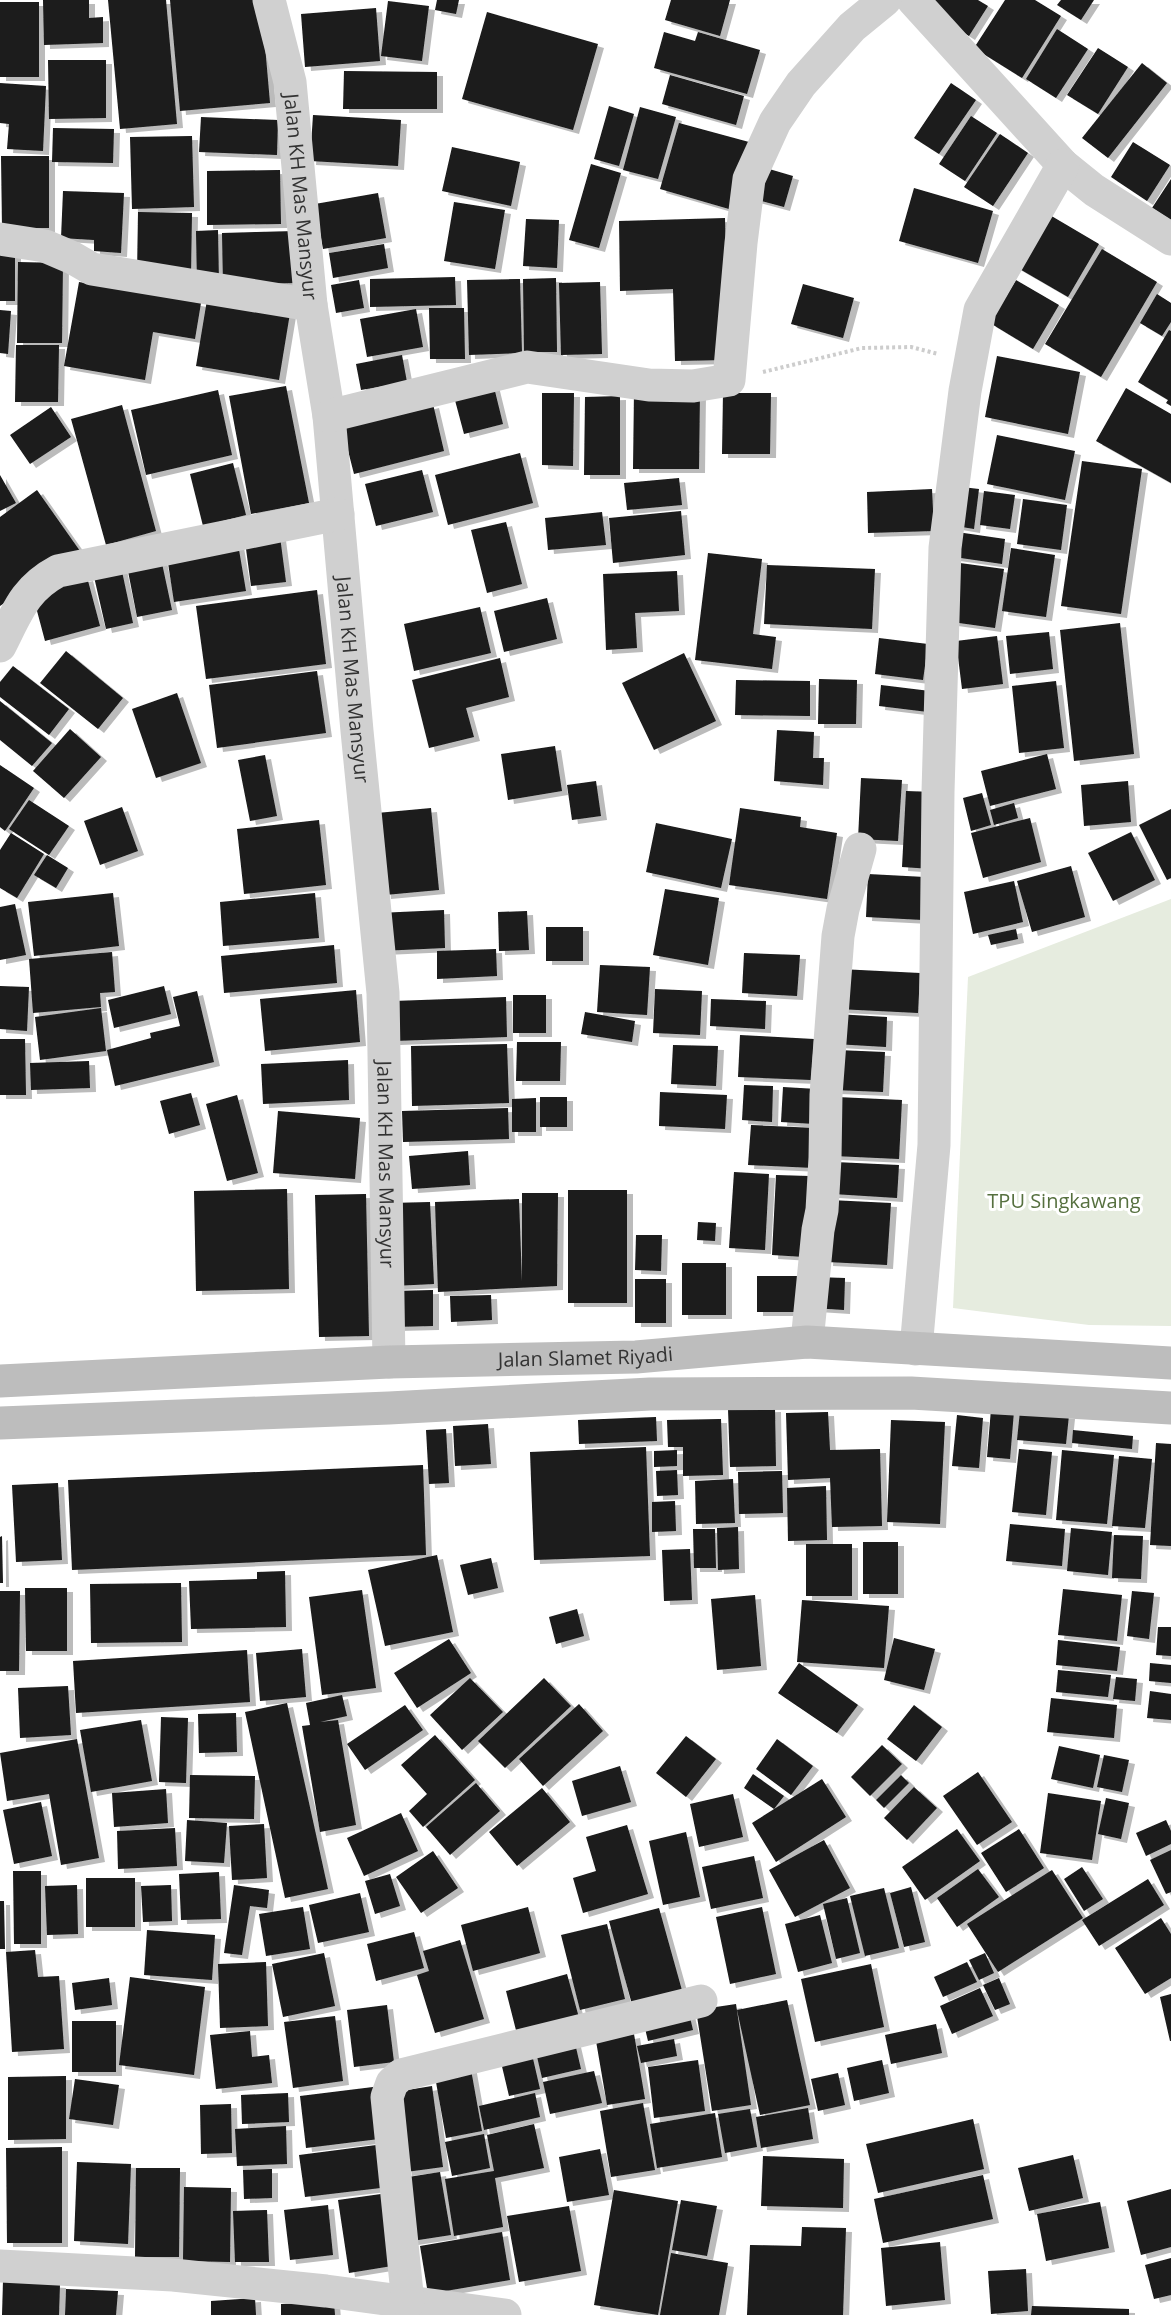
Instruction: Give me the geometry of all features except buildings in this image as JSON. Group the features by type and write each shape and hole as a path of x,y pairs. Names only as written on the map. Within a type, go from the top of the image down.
{"main road":[{"name":"Jalan Slamet Riyadi","path":"0,1381 389,1362 636,1357 807,1342 1171,1363"},
{"name":"Jalan Slamet Riyadi","path":"0,1423 389,1408 662,1394 911,1393 1171,1408"}],"street":[{"name":"Jalan KH Mas Mansyur","path":"269,0 290,82 311,305 329,416 383,993 389,1362"},
{"path":"329,416 527,367 649,385 693,386 729,380 749,179 775,122 801,84 852,27 885,0"},
{"path":"913,0 1063,165 1094,190 1171,239"},
{"path":"916,1349 934,1145 938,792 945,548 965,391 980,310 1063,165"},
{"path":"0,239 45,246 92,269 311,305"},
{"path":"0,646 27,594 43,579 58,571 338,514"},
{"path":"807,1342 822,1210 826,1095 838,936 860,849"},
{"path":"408,2303 387,2097 392,2084 401,2075 701,2001"},
{"path":"0,2266 173,2275 326,2291 505,2315"}],"path":[{"path":"729,380 862,348 911,347 970,363"}],"green space":[{"name":"TPU Singkawang","path":"1171,899 1171,1326 1089,1325 953,1308 968,977"}]}
